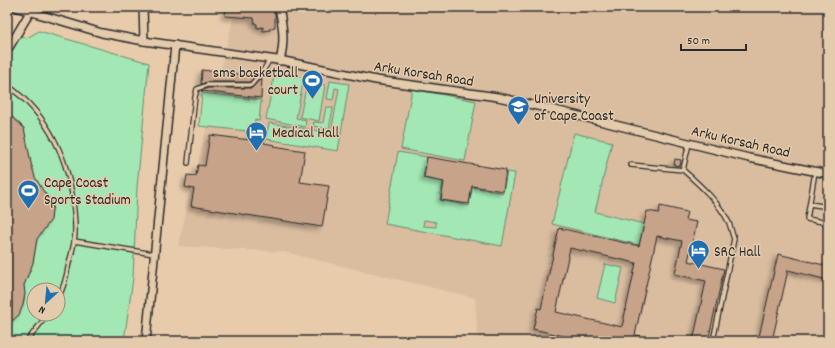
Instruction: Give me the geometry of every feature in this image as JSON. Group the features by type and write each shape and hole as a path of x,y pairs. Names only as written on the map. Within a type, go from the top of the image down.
{"street":[{"name":"Arku Korsah Road","path":"17,7 102,33 144,41 270,59 376,80 498,97 749,158 828,174"},
{"path":"143,7 144,41"},
{"path":"279,7 283,30 283,48 280,61"},
{"path":"7,51 30,10"},
{"path":"146,341 175,45"}],"lane":[{"path":"188,163 197,89 206,85 251,85 264,71 270,59"},
{"path":"7,85 16,91 43,120 62,154 72,192 75,222 74,241 64,282"},
{"path":"683,170 689,143"},
{"path":"631,165 683,170 696,181 717,205 729,224 734,238 713,341"},
{"path":"816,171 807,219 828,223"},
{"path":"810,204 828,207"},
{"path":"74,241 155,254"},
{"path":"27,341 42,322"}],"shaded area":[{"name":"University of Cape Coast","path":"236,7 828,7 828,341 478,341 475,298 284,252 178,246"}],"green space":[{"name":"Cape Coast Sports Stadium","path":"39,31 149,63 137,187 133,278 124,341 7,341 7,33 27,38"},
{"path":"275,72 304,78 296,118 306,120 305,127 266,119"},
{"path":"330,81 349,84 338,151 266,139 269,123 331,133 339,89 335,88 333,100 327,99"},
{"name":"sms basketball court","path":"307,82 325,85 319,121 300,117"},
{"path":"412,89 476,101 465,161 401,149"},
{"path":"202,93 261,100 259,121 255,120 254,125 249,125 248,131 199,126"},
{"path":"326,107 333,108 329,129 313,126 314,122 323,123"},
{"path":"574,133 612,142 595,212 644,224 639,245 552,224"},
{"path":"398,152 427,157 423,178 443,182 440,200 469,206 472,187 503,193 507,172 515,173 502,246 385,224","holes":["424,220 436,222 436,227 423,226"]},
{"path":"605,264 623,268 615,303 597,298"}],"building":[{"path":"226,7 273,7 273,13 275,13 275,27 270,28 270,30 263,31 263,27 257,28 254,18 225,16"},
{"path":"202,70 255,76 250,82 207,82 201,84"},
{"path":"262,77 261,98 201,91 208,88 252,88"},
{"name":"Cape Coast Sports Stadium","path":"7,112 24,128 35,177 44,192 53,202 51,220 37,239 33,263 24,285 25,294 23,305 19,315 7,325"},
{"path":"252,130 266,132 264,143 305,151 300,182 329,186 322,227 191,206 194,189 185,187 187,175 196,176 198,165 205,166 210,135 250,140"},
{"path":"427,157 506,170 503,191 472,186 469,204 441,200 444,182 424,178"},
{"path":"675,159 681,160 680,166 674,165"},
{"name":"SRC Hall","path":"660,206 687,212 685,220 697,222 688,261 724,269 708,341 693,341 706,281 675,274 682,241 657,236 635,335 650,338 650,341 585,341 533,329 538,308 541,309 559,228 639,246 647,211 659,213","holes":["570,248 636,263 622,327 556,312"]},
{"path":"778,254 828,266 828,280 788,270 772,341 758,341"}],"place":[{"name":"sms basketball court","path":"313,100"},
{"name":"University of Cape Coast","path":"518,126"},
{"name":"Medical Hall","path":"256,152"},
{"name":"Cape Coast Sports Stadium","path":"29,210"},
{"name":"SRC Hall","path":"699,270"}]}
